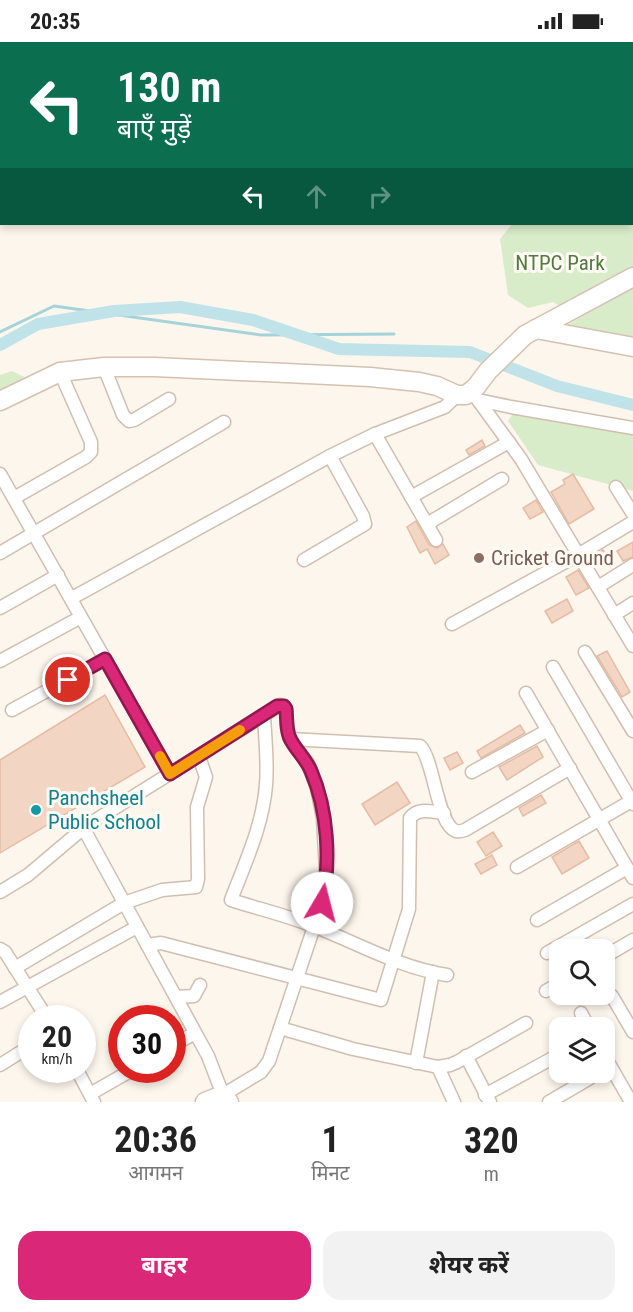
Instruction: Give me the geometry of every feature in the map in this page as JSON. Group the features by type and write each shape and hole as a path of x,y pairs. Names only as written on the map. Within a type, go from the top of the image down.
{"street":[{"path":"72,598 330,456 375,434 467,397 515,343 536,329 633,277"},
{"path":"536,329 633,348"},
{"path":"104,368 123,414 129,421 169,399"},
{"path":"0,401 60,372 104,368 370,377 419,382 467,397 511,407 633,428"},
{"path":"14,498 91,452 91,442 60,372"},
{"path":"467,397 509,442 633,646"},
{"path":"0,553 224,422"},
{"path":"375,434 436,540"},
{"path":"411,497 509,442"},
{"path":"304,560 365,524 363,516 330,456"},
{"path":"427,524 502,479"},
{"path":"2,481 72,598 170,774"},
{"path":"616,487 633,514"},
{"path":"452,624 633,522"},
{"path":"597,587 633,565"},
{"path":"0,608 58,575"},
{"path":"614,615 633,603"},
{"path":"0,661 81,617"},
{"path":"585,652 633,731"},
{"path":"12,710 105,659"},
{"path":"517,867 633,802 553,666"},
{"path":"526,693 630,873 537,920"},
{"path":"0,892 28,874 86,826 277,706 284,706 290,739 311,770 323,818 326,871 322,903 266,1068 226,1099"},
{"path":"264,715 266,793 250,852 231,900 314,926 394,960 447,975"},
{"path":"472,772 548,730"},
{"path":"290,739 420,746 425,752 444,813 453,830 457,832 465,830 570,768"},
{"path":"15,968 124,903 162,891 192,889 198,883 197,807 206,777 199,757"},
{"path":"147,945 161,943 381,1000 409,909 410,818 417,812 423,811 444,813"},
{"path":"86,826 86,833 208,1056 226,1099"},
{"path":"547,953 633,904"},
{"path":"0,1002 137,927"},
{"path":"615,951 633,940"},
{"path":"0,949 5,951 37,1005"},
{"path":"416,1063 433,972"},
{"path":"176,997 194,996 200,985"},
{"path":"615,1001 633,1032"},
{"path":"581,1013 583,1017"},
{"path":"280,1028 353,1049 438,1066 450,1065 526,1023"},
{"path":"186,1038 195,1033"},
{"path":"0,1065 18,1054"},
{"path":"466,1056 488,1098 549,1061"},
{"path":"438,1066 454,1102"},
{"path":"615,1074 631,1102"},
{"path":"84,1083 92,1098 113,1083"},
{"path":"549,1102 581,1083"},
{"path":"206,1102 219,1095 226,1099"}],"path":[{"path":"284,42 290,42"}],"green space":[{"name":"NTPC Park","path":"511,225 633,225 633,271 565,309 553,302 528,308 508,295 500,239"},
{"name":"NTPC Park","path":"633,284 633,342 566,326 625,289"},
{"path":"12,371 32,381 0,398 0,375"},
{"path":"515,411 633,434 633,491 538,465 508,421"}],"building":[{"path":"482,440 485,446 469,455 466,450"},
{"path":"573,474 594,509 569,524 551,492 565,484 563,480"},
{"path":"536,500 543,512 530,519 523,508"},
{"path":"416,521 429,545 437,548 443,544 449,555 435,564 427,549 420,553 407,527"},
{"path":"633,542 633,557 623,561 617,551"},
{"path":"603,550 610,561 602,566 600,561 594,565 590,558"},
{"path":"578,570 589,588 576,595 566,577"},
{"path":"567,599 573,611 552,623 545,611"},
{"path":"607,651 630,692 622,697 597,656"},
{"name":"Panchsheel Public School","path":"105,695 145,767 0,853 0,760"},
{"path":"520,725 525,733 481,758 477,751"},
{"path":"537,746 543,757 507,780 499,767"},
{"path":"457,752 463,763 450,770 444,758"},
{"path":"397,782 410,803 375,825 362,804"},
{"path":"541,795 546,803 523,816 519,808"},
{"path":"493,832 502,846 486,856 477,842"},
{"path":"579,841 589,858 562,874 552,857"},
{"path":"492,855 497,865 481,874 475,864"}],"waterway":[{"path":"0,332 54,306 261,335 394,334"},
{"path":"0,345 38,324 114,311 180,307 253,320 339,349 470,352 557,386 633,405"}],"slow traffic":[{"path":"160,756 170,774 240,730"}],"place":[{"name":"Cricket Ground","path":"479,558"},
{"name":"Panchsheel Public School","path":"36,810"}],"route":[{"path":"68,680 105,659 170,774 277,706 284,706 290,739 304,756 311,770 323,818 326,871 322,903"}]}
